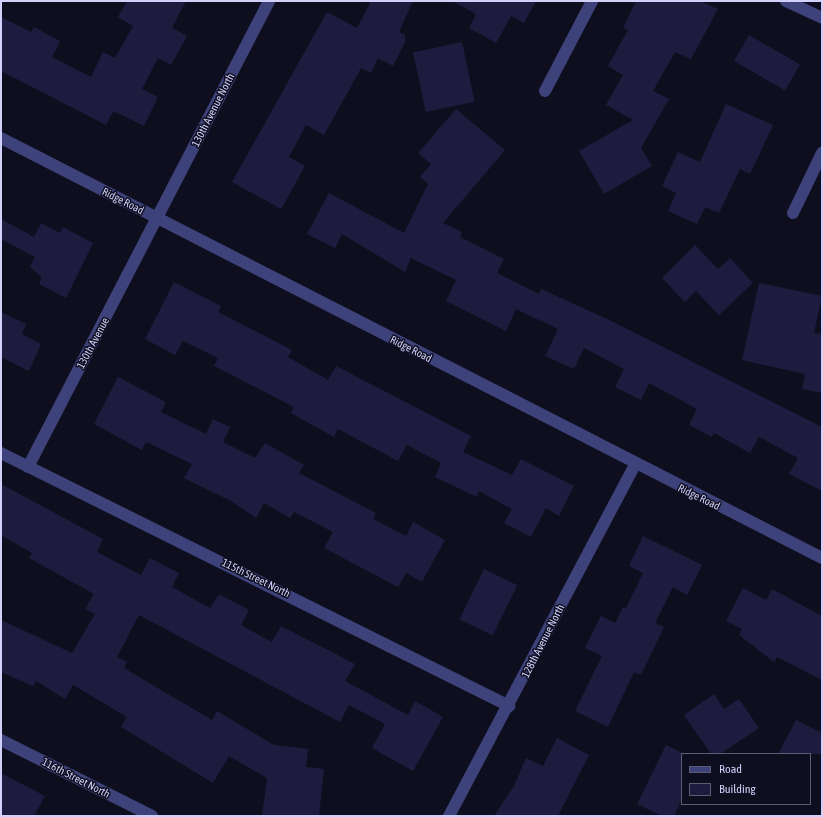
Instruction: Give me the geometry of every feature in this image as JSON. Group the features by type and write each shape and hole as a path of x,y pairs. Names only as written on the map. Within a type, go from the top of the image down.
{"street":[{"name":"130th Avenue North","path":"158,218 269,1"},
{"path":"545,91 592,1"},
{"path":"786,1 822,18"},
{"name":"Ridge Road","path":"1,138 634,464 822,558"},
{"path":"793,213 822,153"},
{"name":"130th Avenue","path":"28,467 158,218"},
{"name":"115th Street North","path":"1,453 345,621 509,706"},
{"name":"128th Avenue North","path":"449,816 509,706 634,464"},
{"name":"116th Street North","path":"1,740 152,816"}],"building":[{"path":"127,1 186,1 172,28 187,36 171,65 158,58 142,89 158,97 144,126 113,111 106,125 1,71 1,17 31,32 34,27 60,41 52,57 91,77 103,52 115,58 133,26 118,17"},
{"path":"371,1 413,1 399,32 405,35 405,42 393,66 378,58 371,73 361,68 324,135 306,125 289,157 305,166 281,209 232,182 327,12 357,28"},
{"path":"452,1 536,1 524,23 511,16 496,43 469,28 476,14"},
{"path":"636,1 700,1 718,9 691,59 675,52 653,91 669,99 641,148 652,166 604,194 579,151 633,120 606,105 623,75 608,66 628,30 623,28"},
{"path":"749,35 800,64 785,90 734,61"},
{"path":"462,42 475,102 426,112 413,52"},
{"path":"726,104 773,125 750,174 740,169 719,213 705,207 697,224 668,211 676,193 662,186 678,152 700,162"},
{"path":"456,109 505,150 443,223 462,232 460,237 504,259 497,273 539,294 541,289 605,318 822,427 822,491 789,474 798,458 759,437 750,453 714,433 712,437 689,425 697,409 649,383 641,400 615,387 624,369 584,348 574,369 545,356 558,329 516,309 506,331 446,301 456,280 411,258 405,272 342,234 335,248 307,234 329,193 404,233 428,184 420,177 431,164 418,153"},
{"path":"1,219 34,237 41,223 60,233 63,227 93,243 66,298 39,284 42,278 30,267 35,257 1,239"},
{"path":"695,245 718,269 730,258 753,283 719,315 696,291 685,302 662,278"},
{"path":"174,282 221,306 218,312 292,350 288,357 328,380 336,366 471,436 463,452 512,475 521,459 574,486 559,516 546,508 531,537 504,523 512,509 479,491 477,497 435,477 441,463 407,445 398,461 338,429 334,437 291,413 294,407 214,366 218,358 183,341 175,355 145,339"},
{"path":"759,283 822,296 814,333 822,334 822,393 802,389 805,374 742,360"},
{"path":"1,312 26,324 22,334 41,344 29,371 1,357"},
{"path":"118,377 166,402 161,412 206,434 213,419 230,427 223,442 255,458 265,443 304,465 299,473 376,513 373,519 406,536 413,522 445,540 422,582 406,573 398,587 324,548 333,532 294,512 290,518 264,503 256,518 231,501 184,478 192,464 146,442 142,450 94,424"},
{"path":"1,484 103,539 97,552 141,575 150,558 179,573 172,587 210,608 219,594 249,610 241,625 272,642 281,626 355,664 345,681 408,715 415,701 443,717 413,771 372,748 385,724 349,705 340,722 139,615 117,657 127,662 124,668 212,720 217,711 274,745 308,749 306,767 324,769 319,816 262,816 267,778 229,756 213,783 121,727 127,717 73,685 65,699 36,681 33,686 1,672 1,620 72,653 95,614 85,609 94,594 29,558 32,553 1,535"},
{"path":"643,536 702,565 687,595 673,587 655,623 664,627 641,675 634,672 608,727 575,711 602,656 585,648 601,616 615,623 623,607 626,608 643,573 629,566"},
{"path":"484,569 517,585 493,636 459,619"},
{"path":"743,588 766,600 772,589 822,616 822,680 777,657 774,662 739,635 742,629 726,621"},
{"path":"714,694 724,709 739,699 759,728 722,753 710,753 684,715"},
{"path":"796,720 822,733 822,754 779,753"},
{"path":"557,738 589,755 558,816 494,816 514,786 526,758 543,766"},
{"path":"666,745 682,753 681,801 674,816 662,816 637,804"},
{"path":"1,773 45,796 34,816 1,816"}]}
